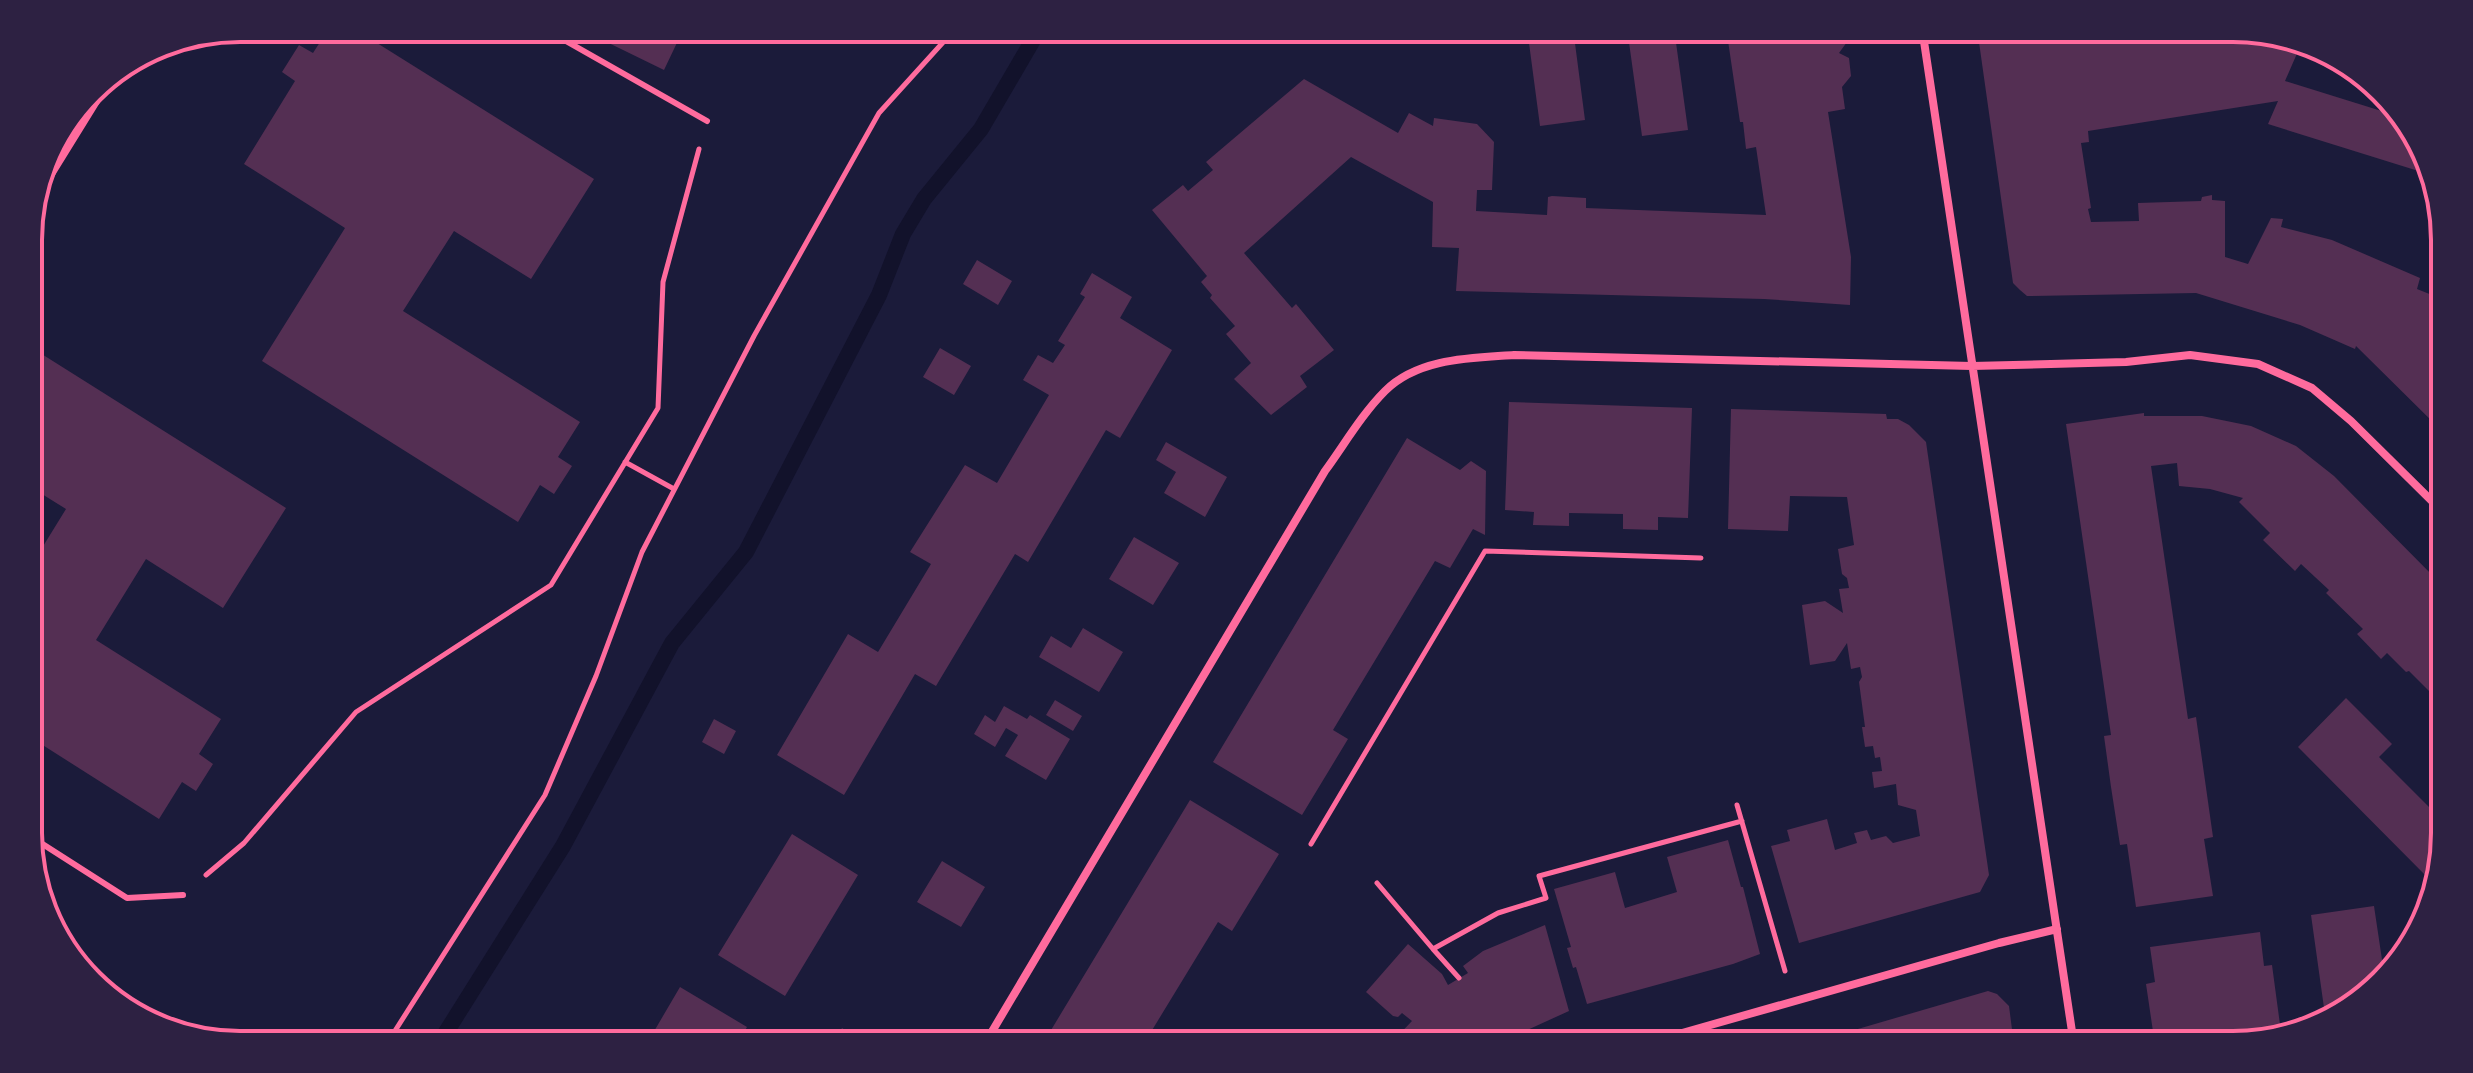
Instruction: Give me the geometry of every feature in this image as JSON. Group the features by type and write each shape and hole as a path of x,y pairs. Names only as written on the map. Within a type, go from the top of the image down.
{"street":[{"path":"1924,42 2072,1031"},
{"path":"992,1031 1325,471 1386,390 1417,370 1456,359 1514,355 1972,366 2126,362 2190,355 2258,364 2312,388 2351,421 2431,500"},
{"path":"1690,1031 2057,929"}],"lane":[{"path":"568,42 707,121"},
{"path":"55,169 95,105"},
{"path":"43,844 127,898 183,895"}],"path":[{"path":"395,1031 545,795 596,676 642,552 754,336 879,113 943,42"},
{"path":"183,895 244,843 356,712 551,585 658,408 663,282 707,121"},
{"path":"625,462 674,489"},
{"path":"1311,844 1485,551 1701,558"},
{"path":"1737,805 1795,1002"},
{"path":"1433,949 1498,913 1546,898 1539,876 1742,821"},
{"path":"1377,883 1459,978"}],"building":[{"path":"320,42 375,42 594,179 531,279 454,231 403,311 580,422 558,457 572,466 554,494 540,485 518,522 262,361 345,228 244,164 295,81 282,72 299,45 313,53"},
{"path":"607,42 677,42 664,70"},
{"path":"1529,42 1575,42 1585,120 1540,126"},
{"path":"1629,42 1676,42 1688,130 1642,136"},
{"path":"1728,42 1847,42 1839,53 1849,58 1851,76 1842,87 1845,109 1828,112 1851,257 1850,305 1764,299 1456,291 1459,248 1432,247 1433,202 1351,157 1244,253 1292,308 1296,304 1334,350 1300,376 1307,387 1271,415 1234,379 1251,363 1226,334 1235,326 1210,298 1212,295 1201,282 1207,276 1152,210 1183,185 1188,191 1213,170 1206,162 1304,79 1398,133 1409,113 1433,126 1434,118 1477,124 1494,142 1492,190 1477,190 1476,211 1547,215 1548,197 1552,196 1586,198 1586,208 1766,215 1756,147 1746,149 1743,122 1740,122"},
{"path":"1979,42 2233,42 2272,46 2297,53 2285,81 2383,112 2404,141 2418,171 2268,124 2278,101 2088,131 2089,142 2081,143 2091,222 2139,221 2138,203 2201,201 2202,197 2212,195 2212,200 2225,201 2225,257 2248,264 2271,218 2283,219 2281,227 2332,240 2420,278 2417,289 2431,295 2431,420 2356,346 2355,349 2300,325 2196,293 2027,296 2013,283"},
{"path":"977,260 1012,281 998,305 963,284"},
{"path":"1092,273 1132,297 1120,318 1172,350 1120,438 1106,430 1028,562 1015,554 936,686 915,674 844,795 777,755 848,634 878,652 931,564 910,552 965,465 997,483 1049,395 1023,380 1038,355 1053,363 1065,345 1058,341 1085,297 1080,294"},
{"path":"940,348 971,366 954,395 923,377"},
{"path":"42,354 286,508 223,608 146,559 96,640 221,719 199,754 213,764 196,791 182,782 159,819 42,745 42,548 66,509 42,494"},
{"path":"1509,402 1692,408 1688,518 1658,517 1658,530 1623,529 1623,514 1569,513 1569,526 1533,525 1534,512 1505,510"},
{"path":"1731,409 1886,414 1887,419 1898,419 1909,425 1926,442 1989,875 1980,892 1799,943 1771,846 1790,841 1787,830 1827,819 1835,850 1857,843 1854,833 1867,830 1871,840 1886,836 1893,843 1920,836 1916,810 1898,805 1896,784 1874,788 1872,772 1882,771 1880,757 1875,758 1873,746 1865,747 1859,682 1862,677 1860,667 1851,669 1847,643 1835,661 1810,665 1802,605 1825,601 1843,613 1839,589 1849,588 1847,578 1842,574 1838,549 1854,545 1847,497 1790,496 1788,531 1728,529"},
{"path":"2144,413 2144,416 2202,416 2251,426 2296,446 2334,476 2431,574 2431,693 2387,653 2381,659 2357,634 2363,629 2326,593 2329,590 2301,564 2295,571 2263,540 2270,533 2239,502 2243,498 2210,489 2179,486 2177,463 2151,466 2188,719 2196,717 2213,837 2204,839 2213,896 2136,907 2127,844 2120,845 2111,787 2104,736 2111,735 2066,424"},
{"path":"1407,438 1460,470 1471,461 1486,471 1485,535 1473,529 1450,568 1435,561 1333,730 1348,739 1302,815 1213,762"},
{"path":"1166,442 1227,477 1205,517 1164,493 1176,472 1156,460"},
{"path":"1134,537 1179,563 1153,605 1109,579"},
{"path":"1083,628 1123,652 1099,692 1039,657 1051,636 1071,648"},
{"path":"2346,698 2392,744 2379,757 2431,809 2431,846 2426,876 2298,747"},
{"path":"1055,700 1082,716 1073,731 1046,715"},
{"path":"1004,706 1027,719 1030,715 1070,739 1046,780 1005,756 1018,735 1006,728 995,747 974,734 985,715 995,722"},
{"path":"714,719 736,731 724,754 702,742"},
{"path":"1190,800 1279,854 1232,931 1218,922 1152,1031 1050,1031"},
{"path":"792,834 858,875 785,996 718,955"},
{"path":"1728,840 1760,954 1587,1004 1567,948 1571,947 1554,889 1615,872 1625,908 1677,892 1667,857"},
{"path":"942,861 985,887 961,927 917,902"},
{"path":"2374,906 2382,962 2354,990 2324,1008 2311,915"},
{"path":"1545,925 1569,1011 1525,1031 1402,1031 1412,1021 1402,1013 1398,1017 1393,1016 1366,992 1408,944 1442,974 1448,985 1468,973 1463,966 1483,951"},
{"path":"2260,932 2264,966 2272,965 2280,1025 2246,1031 2153,1031 2146,984 2155,982 2150,947"},
{"path":"680,987 747,1027 745,1031 654,1031"},
{"path":"1988,991 1997,994 2009,1006 2012,1031 1851,1031"}],"waterway":[{"path":"447,1031 563,846 672,643 746,552 879,295 903,234 924,199 981,129 1032,42"}]}
